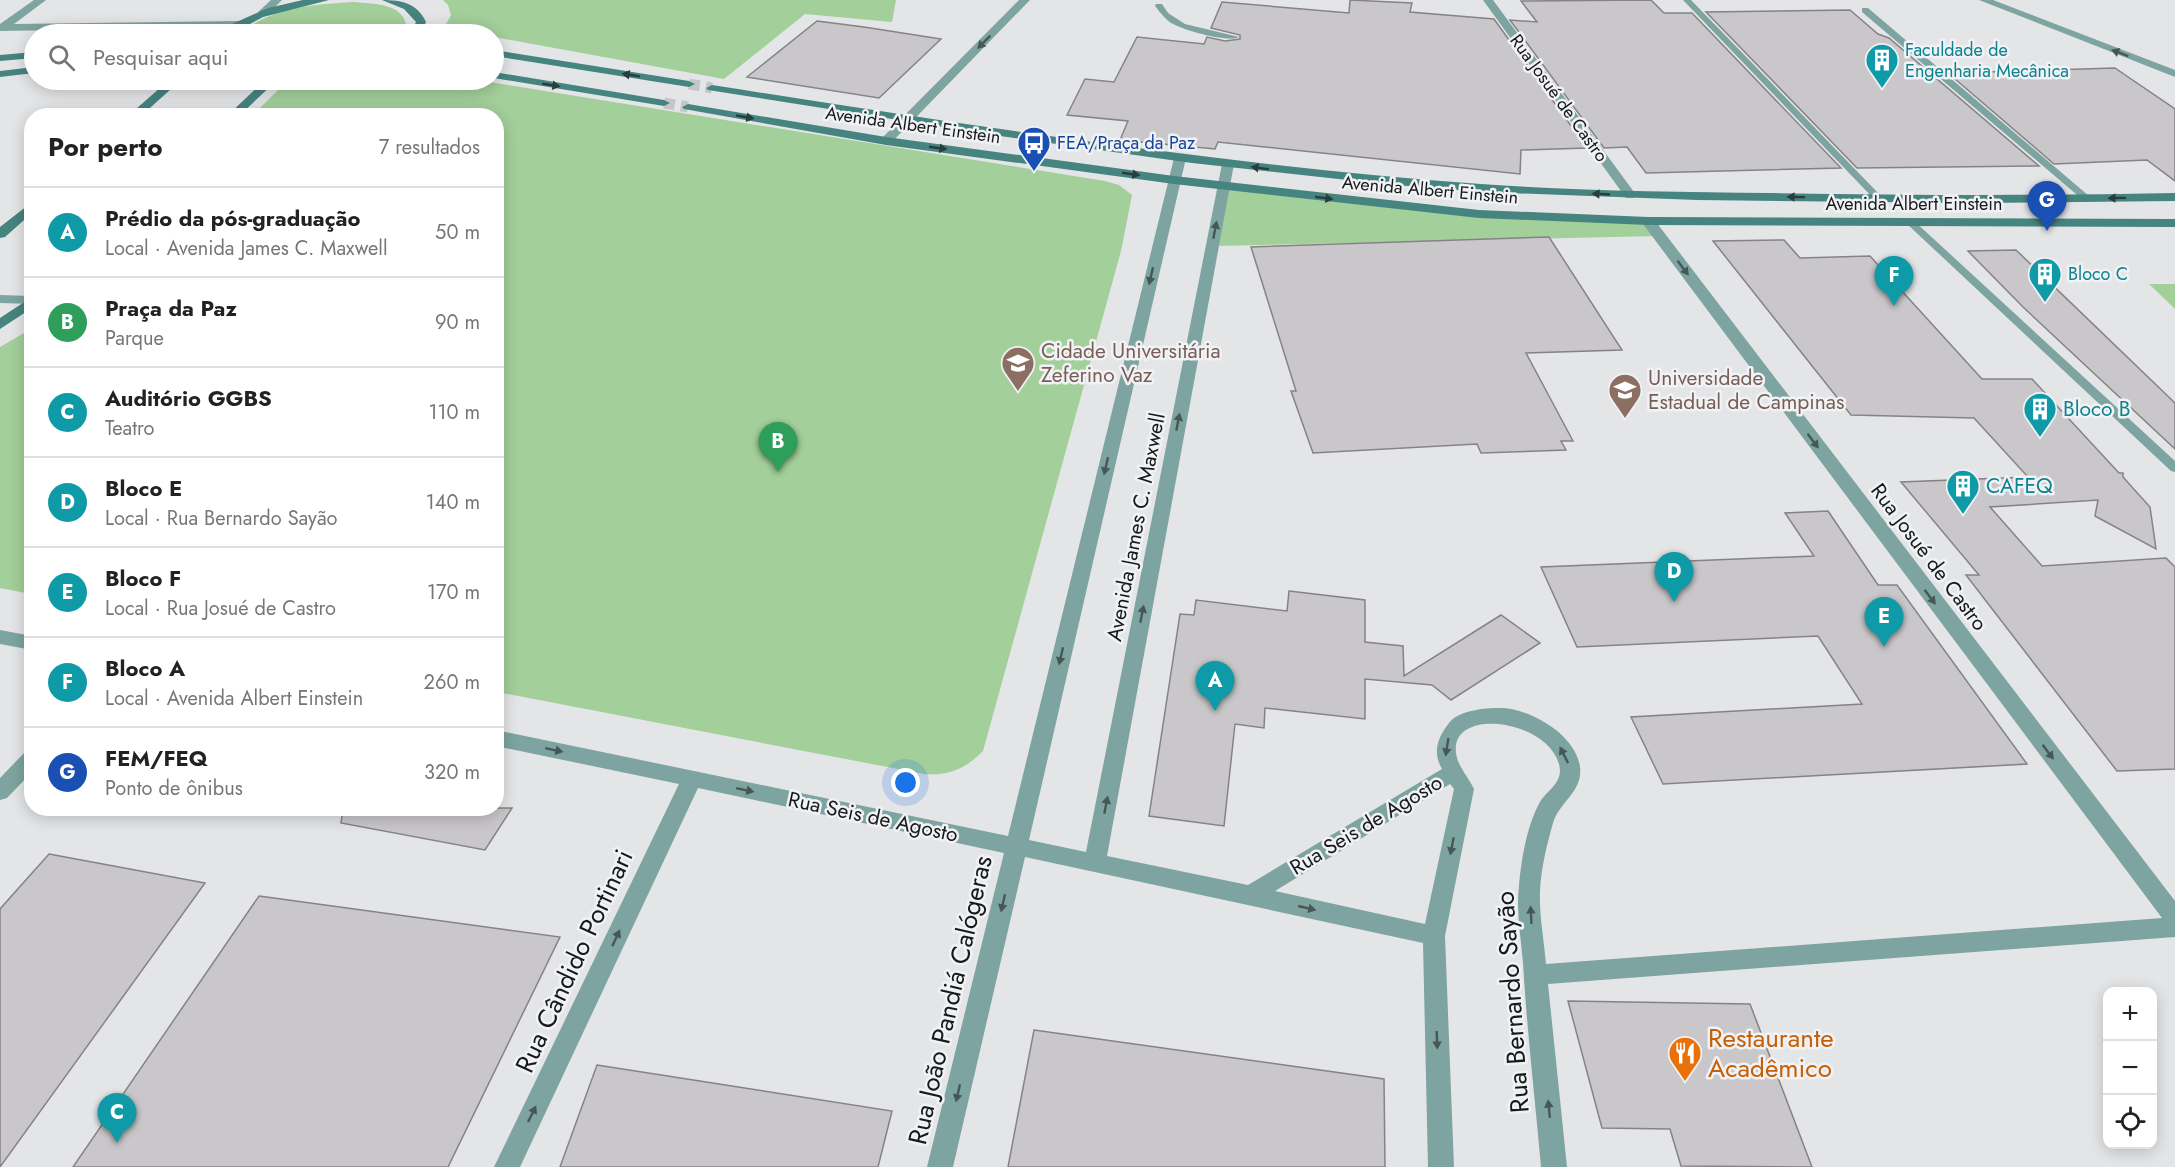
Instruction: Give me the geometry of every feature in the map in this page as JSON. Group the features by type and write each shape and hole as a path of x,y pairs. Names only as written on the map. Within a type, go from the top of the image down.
{"street":[{"path":"1,28 41,0"},
{"path":"262,14 277,0"},
{"path":"243,24 262,14 298,2 324,0"},
{"path":"387,0 407,6 418,13 420,24"},
{"path":"886,141 1025,0"},
{"name":"Rua Josué de Castro","path":"1488,0 1630,195"},
{"path":"1984,0 2175,74"},
{"path":"1,28 24,28"},
{"path":"504,55 688,84"},
{"path":"0,58 24,56"},
{"path":"0,74 24,71"},
{"path":"504,77 664,103"},
{"name":"Avenida Albert Einstein","path":"712,88 1180,158 1329,176 1484,189 1630,195 1878,198 2175,197"},
{"path":"143,108 164,90"},
{"path":"241,108 260,90"},
{"name":"Avenida Albert Einstein","path":"688,107 886,141 1174,180 1479,214 1648,221 2175,223"},
{"name":"Avenida James C. Maxwell","path":"1016,846 1180,158"},
{"name":"Avenida James C. Maxwell","path":"1095,863 1228,164"},
{"path":"0,234 24,213"},
{"name":"Rua Josué de Castro","path":"1648,221 2175,918"},
{"path":"0,300 24,300"},
{"path":"0,324 24,306"},
{"path":"0,637 24,642"},
{"name":"Rua Bernardo Sayão","path":"1457,781 1446,764 1444,748 1450,734 1462,722 1479,716 1507,715 1528,721 1547,732 1561,747 1569,764 1569,778 1563,793 1549,804 1530,885 1535,975 1554,1167"},
{"name":"Rua Seis de Agosto","path":"504,740 1250,895 1434,936"},
{"path":"0,792 24,766"},
{"name":"Rua Cândido Portinari","path":"507,1167 692,779"},
{"path":"1441,1167 1434,936 1457,781"},
{"name":"Rua Seis de Agosto","path":"1250,895 1457,781"},
{"name":"Rua João Pandiá Calógeras","path":"940,1167 1016,846"},
{"path":"1535,975 2175,927"}],"lane":[{"path":"1687,0 1878,198"},
{"path":"1159,6 1173,23 1196,31 1235,37"},
{"path":"1865,10 2086,198"},
{"path":"1909,221 2175,468"}],"green space":[{"path":"443,0 896,0 892,22 805,14 724,79 504,39 504,24 446,24 451,15 448,5"},
{"path":"354,2 378,4 399,12 406,24 254,24 294,9"},
{"path":"504,84 1105,181 1119,185 1132,195 1121,251 983,751 956,770 941,774 924,774 504,693 504,108 260,108 278,90 504,90"},
{"path":"1223,186 1479,214 1648,221 1659,236 1212,246"},
{"path":"2149,284 2175,284 2175,309"},
{"path":"24,333 24,593 0,588 0,347"}],"building":[{"path":"1350,0 1412,3 1410,12 1494,19 1587,148 1521,150 1520,174 1218,142 1215,149 1120,140 1128,121 1067,115 1085,79 1114,82 1137,37 1204,44 1207,37 1225,41 1240,39 1240,35 1211,28 1222,2 1349,13"},
{"path":"1651,0 1664,13 1692,13 1841,168 1646,173 1627,147 1604,148 1510,20 1537,22 1521,1"},
{"name":"Faculdade de Engenharia Mecânica","path":"1850,10 1878,34 1889,38 2039,166 1857,168 1706,12"},
{"path":"817,21 941,39 879,98 747,77"},
{"path":"2115,68 2175,109 2175,181 2147,160 2054,164 1948,73"},
{"path":"1549,237 1622,350 1526,353 1573,441 1561,441 1566,450 1481,453 1477,444 1313,453 1291,391 1296,391 1251,247"},
{"path":"1784,240 1800,258 1870,256 1982,379 2032,379 2119,473 2123,473 2123,477 2150,507 2156,549 2095,516 2098,500 1990,507 2042,566 2166,558 2175,567 2175,769 2117,771 1966,575 1979,575 1901,482 2028,477 1974,418 1851,415 1713,241"},
{"name":"Bloco C","path":"2016,250 2175,403 2175,449 2023,307 1968,251"},
{"path":"1828,511 1878,585 1897,585 2027,764 1663,784 1631,717 1862,704 1818,636 1577,647 1541,567 1814,556 1785,513"},
{"path":"1289,591 1365,600 1365,642 1403,646 1404,676 1501,615 1540,643 1451,700 1432,685 1365,679 1365,719 1265,708 1264,728 1235,724 1224,826 1149,816 1180,614 1194,615 1196,600 1287,611"},
{"path":"504,808 512,808 485,850 341,823 342,816 504,816"},
{"path":"49,854 205,883 0,1167 0,909"},
{"path":"259,896 560,937 448,1167 73,1167"},
{"name":"Restaurante Acadêmico","path":"1568,1001 1750,1004 1812,1167 1681,1166 1670,1129 1602,1128"},
{"path":"1034,1030 1384,1079 1385,1167 1008,1167"},
{"path":"597,1065 892,1111 878,1167 560,1167"}],"tunnel":[{"path":"689,84 712,88"},
{"path":"664,103 688,107"}],"place":[{"name":"Faculdade de Engenharia Mecânica","path":"1882,89"},
{"name":"FEA/Praça da Paz","path":"1034,172"},
{"name":"FEM/FEQ","path":"2047,231"},
{"name":"Bloco C","path":"2045,303"},
{"name":"Bloco A","path":"1894,306"},
{"name":"Cidade Universitária Zeferino Vaz","path":"1018,392"},
{"name":"Universidade Estadual de Campinas","path":"1625,419"},
{"name":"Bloco B","path":"2040,438"},
{"name":"Praça da Paz","path":"778,472"},
{"name":"CAFEQ","path":"1963,515"},
{"name":"Bloco E","path":"1674,602"},
{"name":"Bloco F","path":"1884,647"},
{"name":"Prédio da pós-graduação","path":"1215,711"},
{"name":"Restaurante Acadêmico","path":"1685,1082"},
{"name":"Auditório GGBS","path":"117,1143"}]}
